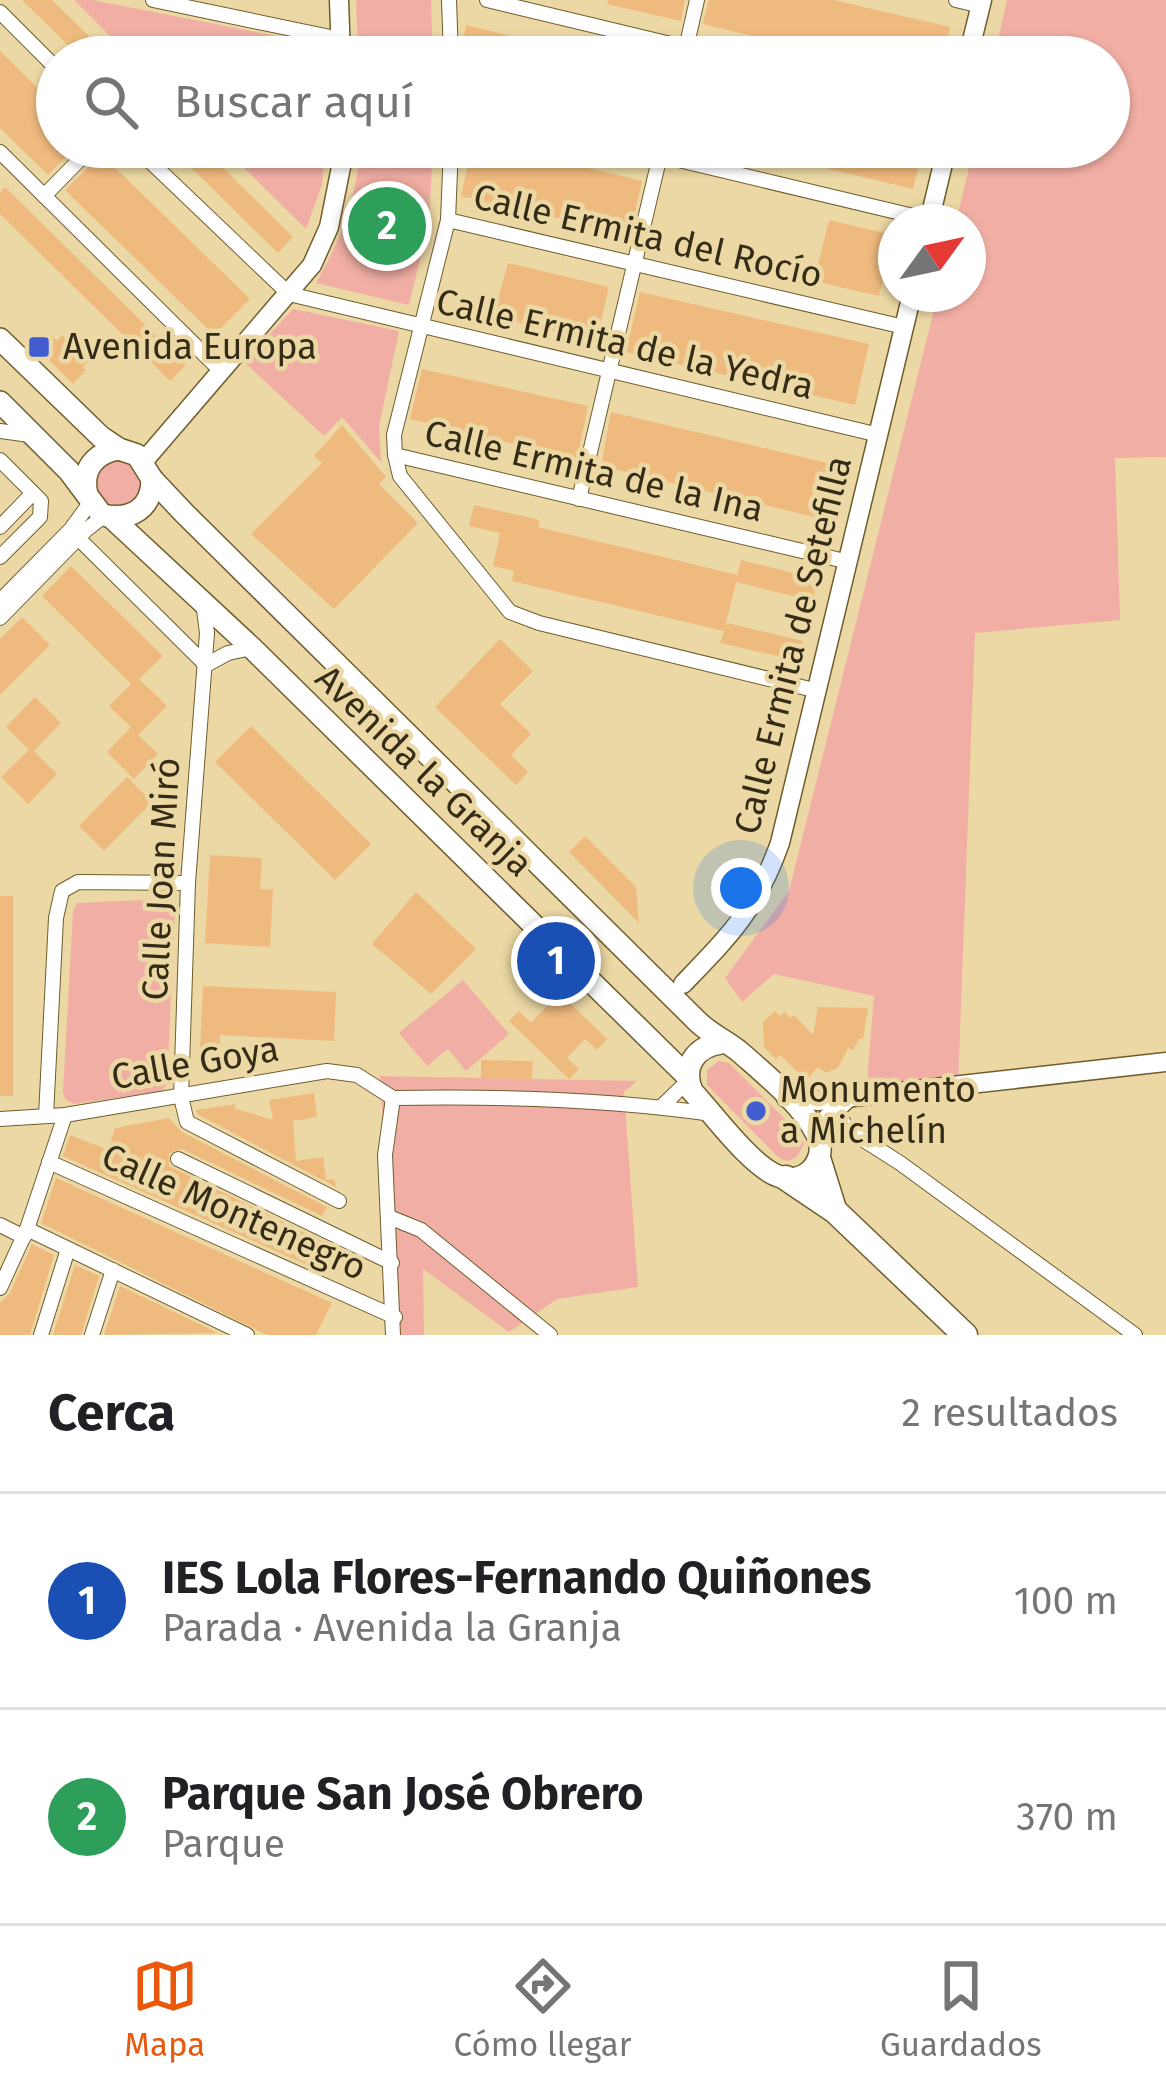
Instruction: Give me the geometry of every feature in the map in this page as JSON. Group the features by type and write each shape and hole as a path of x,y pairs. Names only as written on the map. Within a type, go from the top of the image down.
{"highway":[{"path":"821,1146 835,1211"},
{"path":"786,1178 835,1211 965,1335"}],"main road":[{"name":"Avenida la Granja","path":"0,339 88,425 119,449 137,455 672,984 684,1008 721,1042 739,1051 807,1119 821,1146"},
{"name":"Avenida la Granja","path":"0,402 69,471 98,508 252,648 688,1078 712,1114 766,1169 786,1178"},
{"path":"119,449 101,454 89,465 85,478 98,508 127,516 144,506 148,470"},
{"path":"688,1078 699,1050 721,1042"},
{"path":"786,1178 806,1174 821,1146"}],"street":[{"path":"153,0 293,36"},
{"path":"339,0 340,36"},
{"path":"449,0 450,36"},
{"path":"487,0 624,36"},
{"path":"689,36 697,0"},
{"path":"956,0 981,3 973,36"},
{"path":"0,11 36,48"},
{"path":"0,152 221,371"},
{"path":"44,196 71,168"},
{"path":"157,168 289,294"},
{"path":"148,470 221,371 312,265 328,227 341,168"},
{"path":"450,168 448,220 394,435 400,476 510,612 538,623 818,691"},
{"path":"579,499 657,168"},
{"path":"726,168 878,208"},
{"path":"933,204 942,168"},
{"name":"Calle Ermita del Rocío","path":"448,220 904,327"},
{"name":"Calle Ermita de la Yedra","path":"289,294 879,435"},
{"name":"Calle Ermita de Setefilla","path":"672,984 732,934 763,890 780,843 908,312"},
{"path":"0,431 34,436"},
{"name":"Calle Ermita de la Ina","path":"395,455 849,562"},
{"path":"0,460 40,501 40,517 0,557"},
{"path":"0,526 33,493"},
{"path":"0,618 78,538 98,508"},
{"path":"0,601 70,529 98,508"},
{"path":"78,538 206,665 228,653 252,648"},
{"name":"Calle Joan Miró","path":"181,1097 188,883 206,665 203,602"},
{"path":"46,1116 56,918 62,891 78,883 188,883"},
{"path":"786,1098 804,1102 1166,1062"},
{"name":"Calle Goya","path":"0,1119 65,1115 327,1071 357,1075 393,1098"},
{"path":"662,1106 688,1078"},
{"path":"821,1146 834,1107 853,1095"},
{"path":"393,1335 385,1155 393,1098 516,1096 712,1114"},
{"path":"181,1097 187,1122 339,1201"},
{"path":"834,1107 848,1130 901,1163 1136,1335"},
{"path":"0,1288 25,1233 65,1115"},
{"path":"821,1146 848,1130"},
{"path":"178,1159 392,1263"},
{"name":"Calle Montenegro","path":"50,1162 395,1317"},
{"path":"389,1217 421,1230 550,1335"},
{"path":"0,1225 68,1249 247,1335"},
{"path":"40,1335 68,1249"},
{"path":"92,1335 112,1270"}],"shaded area":[{"path":"74,0 276,36 110,36"},
{"path":"356,0 431,0 432,36 357,36"},
{"path":"1007,0 1166,0 1166,457 1115,458 1120,620 975,633 958,1085 866,1094 874,996 774,974 742,1002 725,978 789,891 934,312 986,312 986,204 960,204 969,168 1130,168 1130,36 999,36"},
{"path":"244,168 323,168 306,229"},
{"path":"357,168 432,168 429,222 409,305 316,283 346,218"},
{"path":"293,309 399,331 379,426 381,462 342,417 324,436 244,362"},
{"path":"118,460 135,467 142,484 135,501 118,508 101,501 94,484 101,467"},
{"path":"167,899 175,908 167,1084 161,1091 74,1104 63,1092 77,903"},
{"path":"463,980 509,1034 466,1071 448,1049 427,1066 399,1033"},
{"path":"719,1061 729,1063 800,1134 804,1144 797,1157 787,1161 778,1157 707,1085 707,1070"},
{"path":"380,1076 637,1081 624,1092 638,1287 557,1299 509,1332 423,1269 424,1335 396,1335 396,1217 387,1181"}],"building":[{"path":"22,0 52,0 89,36 59,36"},
{"path":"608,0 685,0 681,21 607,4"},
{"path":"709,0 834,0 950,27 948,36 752,36 703,24"},
{"path":"466,25 511,36 464,36"},
{"path":"0,51 36,86 36,163 0,128"},
{"path":"87,168 115,168 250,299 214,335 65,190"},
{"path":"191,168 223,168 293,237 278,253"},
{"path":"467,168 589,168 642,181 630,235 461,196"},
{"path":"825,168 918,168 913,189"},
{"path":"5,187 186,365 170,381 0,214 0,193"},
{"path":"829,220 878,231 878,296 814,281"},
{"path":"508,263 609,287 596,342 493,316"},
{"path":"640,292 869,344 855,405 626,352"},
{"path":"62,335 89,361 73,384 39,350 52,336 57,341"},
{"path":"422,369 588,406 577,459 410,419"},
{"path":"611,412 845,467 835,522 601,466"},
{"path":"342,425 386,477 379,484 418,523 334,609 251,534 322,463 314,456"},
{"path":"474,505 540,520 538,527 738,575 724,631 512,581 514,571 493,566 500,533 469,526"},
{"path":"741,560 818,579 813,601 736,582"},
{"path":"71,566 163,656 139,679 167,706 138,735 158,754 134,779 107,752 131,727 109,706 131,684 42,596"},
{"path":"22,617 50,645 0,695 0,639"},
{"path":"727,623 803,641 799,661 720,643"},
{"path":"500,639 533,671 500,704 531,734 511,755 528,772 516,785 435,707"},
{"path":"35,697 61,723 34,751 57,774 28,804 1,777 29,750 6,727"},
{"path":"251,726 371,844 335,880 215,762"},
{"path":"127,777 152,802 104,851 79,826"},
{"path":"585,836 636,887 639,923 569,852"},
{"path":"210,855 262,858 260,889 273,890 270,947 205,943"},
{"path":"416,892 476,949 431,994 372,944"},
{"path":"0,896 13,896 13,1096 0,1096"},
{"path":"548,982 607,1039 597,1050 585,1039 567,1058 579,1069 569,1079 509,1021 519,1011 531,1023 549,1004 537,992"},
{"path":"203,986 336,992 334,1041 220,1035 219,1072 199,1071"},
{"path":"818,1007 868,1008 863,1039 853,1050 848,1048 838,1068 826,1073 818,1067 809,1077 764,1047 763,1022 775,1011 780,1016 785,1012 813,1035"},
{"path":"481,1060 533,1061 532,1079 481,1078"},
{"path":"314,1093 317,1117 293,1121 296,1161 323,1157 326,1180 334,1179 336,1187 196,1110 236,1104 234,1108 273,1120 269,1100"},
{"path":"169,1118 182,1132 327,1207 322,1216 182,1149 169,1153 169,1166 332,1246 327,1255 313,1248 305,1264 63,1156 70,1135 108,1150 115,1128"},
{"path":"56,1178 332,1303 316,1335 267,1335 41,1223"},
{"path":"32,1244 54,1255 30,1335 0,1335 0,1303 10,1293"},
{"path":"75,1265 99,1276 81,1335 53,1335"},
{"path":"120,1286 218,1333 104,1335"}],"place":[{"name":"Parque San José Obrero","path":"387,226"},
{"name":"Avenida Europa","path":"39,347"},
{"name":"IES Lola Flores-Fernando Quiñones","path":"556,961"},
{"name":"Monumento a Michelín","path":"756,1111"}]}
